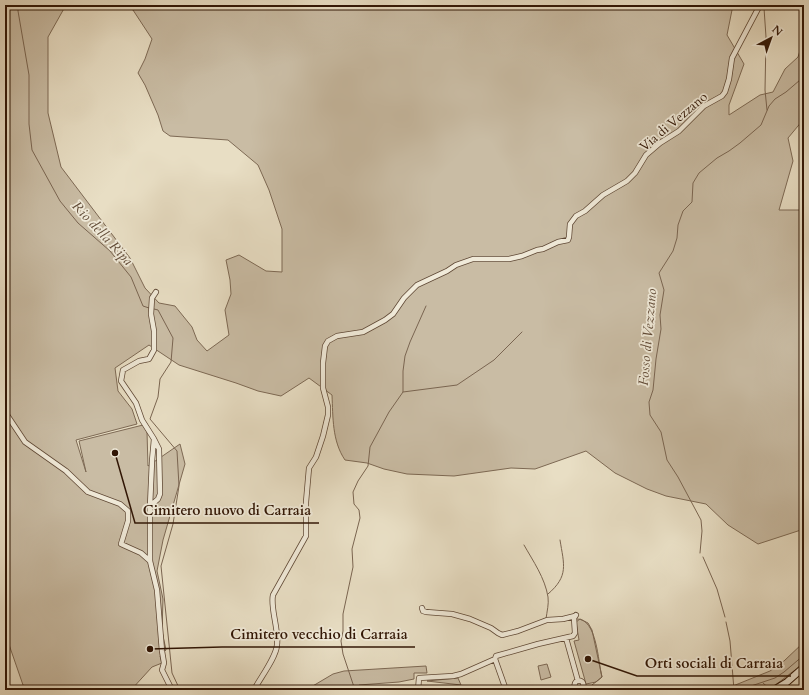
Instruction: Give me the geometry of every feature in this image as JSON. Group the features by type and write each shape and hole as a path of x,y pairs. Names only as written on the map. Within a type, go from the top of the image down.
{"main road":[{"path":"774,690 787,682 804,667"}],"street":[{"name":"Via di Vezzano","path":"254,690 276,652 278,645 278,632 272,603 273,595 306,536 306,502 309,468 316,457 328,415 328,407 323,388 323,363 325,346 328,341 337,336 363,332 393,314 404,298 417,285 447,271 456,265 473,259 509,258 522,256 558,242 568,240 570,224 576,216 585,211 603,195 627,181 635,173 646,155 660,143 679,131 704,106 722,96 725,92 729,79 732,58 760,5"},
{"path":"150,506 158,499 160,494 159,449 142,420 136,403 121,381 123,370 139,361 149,359 154,350 154,331 151,314 152,298 156,292"},
{"path":"5,412 25,442 66,472 88,492 120,504 128,511 128,521 121,544 141,553 150,560"},
{"path":"154,439 150,506 150,560 157,590 164,663 162,670 172,690"},
{"path":"151,477 160,477"},
{"path":"418,690 419,678 453,676 461,674 495,659 496,656 566,638 576,634 574,622 576,615 563,619 547,620 518,631 502,634 470,619 452,614 426,612 423,611 422,608"},
{"path":"566,638 578,681"},
{"path":"495,659 506,690"}],"shaded area":[{"path":"5,5 66,5 48,37 48,113 61,167 130,258 145,288 159,303 175,306 192,327 197,340 207,351 229,335 225,310 231,294 226,260 239,255 266,271 282,272 282,229 269,190 258,165 228,140 170,136 163,131 158,115 138,73 152,39 133,10 126,5 733,5 727,35 744,64 729,105 729,115 760,95 773,92 785,69 798,57 804,38 804,116 803,120 788,138 793,161 779,210 804,210 804,529 758,544 728,525 706,504 666,496 647,489 615,473 586,451 535,469 511,468 454,476 407,474 384,469 367,463 345,460 335,437 332,395 309,378 281,396 258,391 179,365 149,345 115,368 118,391 132,409 137,424 76,440 86,472 79,441 143,425 147,432 148,466 180,444 185,464 163,540 157,571 163,599 162,631 166,650 160,656 162,663 152,667 131,690 31,690 23,685 5,633"},
{"path":"580,619 588,623 592,630 602,677 596,682 586,684 574,641 579,640 576,622"},
{"path":"804,642 804,667 795,670 772,687 767,689 745,691 723,690 770,671 784,661"},
{"path":"547,664 551,677 541,680 538,666"},
{"path":"426,666 427,673 414,673 414,679 399,682 359,685 359,690 306,690 333,674 344,671"},
{"path":"458,678 461,685 427,681"}],"waterway":[{"name":"Rio della Ripa","path":"18,5 29,75 29,124 32,150 60,201 78,223 110,251 131,277 143,306 149,308"},
{"path":"765,5 765,90 767,110"},
{"name":"Fosso di Vezzano","path":"700,553 702,531 701,520 667,460 661,432 650,415 649,402 653,390 661,329 660,315 664,290 659,273 673,251 677,238 678,225 683,211 692,202 693,183 699,173 717,158 740,143 761,125 769,106 775,99 800,80 804,71"},
{"path":"355,690 343,654 341,641 343,631 343,614 353,567 352,549 360,518 359,510 354,504 353,492 368,466 370,447 389,412 403,392 405,356 426,306"},
{"name":"Rio della Ripa","path":"154,309 158,310 173,338 171,362 160,379 158,397 150,419 177,451 179,486 173,524 161,566 172,673 180,690"},
{"path":"403,392 457,385 494,360 522,332"},
{"path":"548,594 555,588 562,576 563,563 560,540"},
{"path":"524,545 544,583 548,597 546,619"},
{"name":"Fosso di Vezzano","path":"703,557 717,589 725,617"},
{"path":"577,619 584,621 589,626 596,642 602,677 592,685"},
{"name":"Fosso di Vezzano","path":"726,622 730,641 734,690"},
{"path":"739,690 775,678 804,655"},
{"path":"763,683 771,690"}],"place":[{"name":"Cimitero nuovo di Carraia","path":"115,453"},
{"name":"Cimitero vecchio di Carraia","path":"150,649"},
{"name":"Orti sociali di Carraia","path":"588,659"}]}
